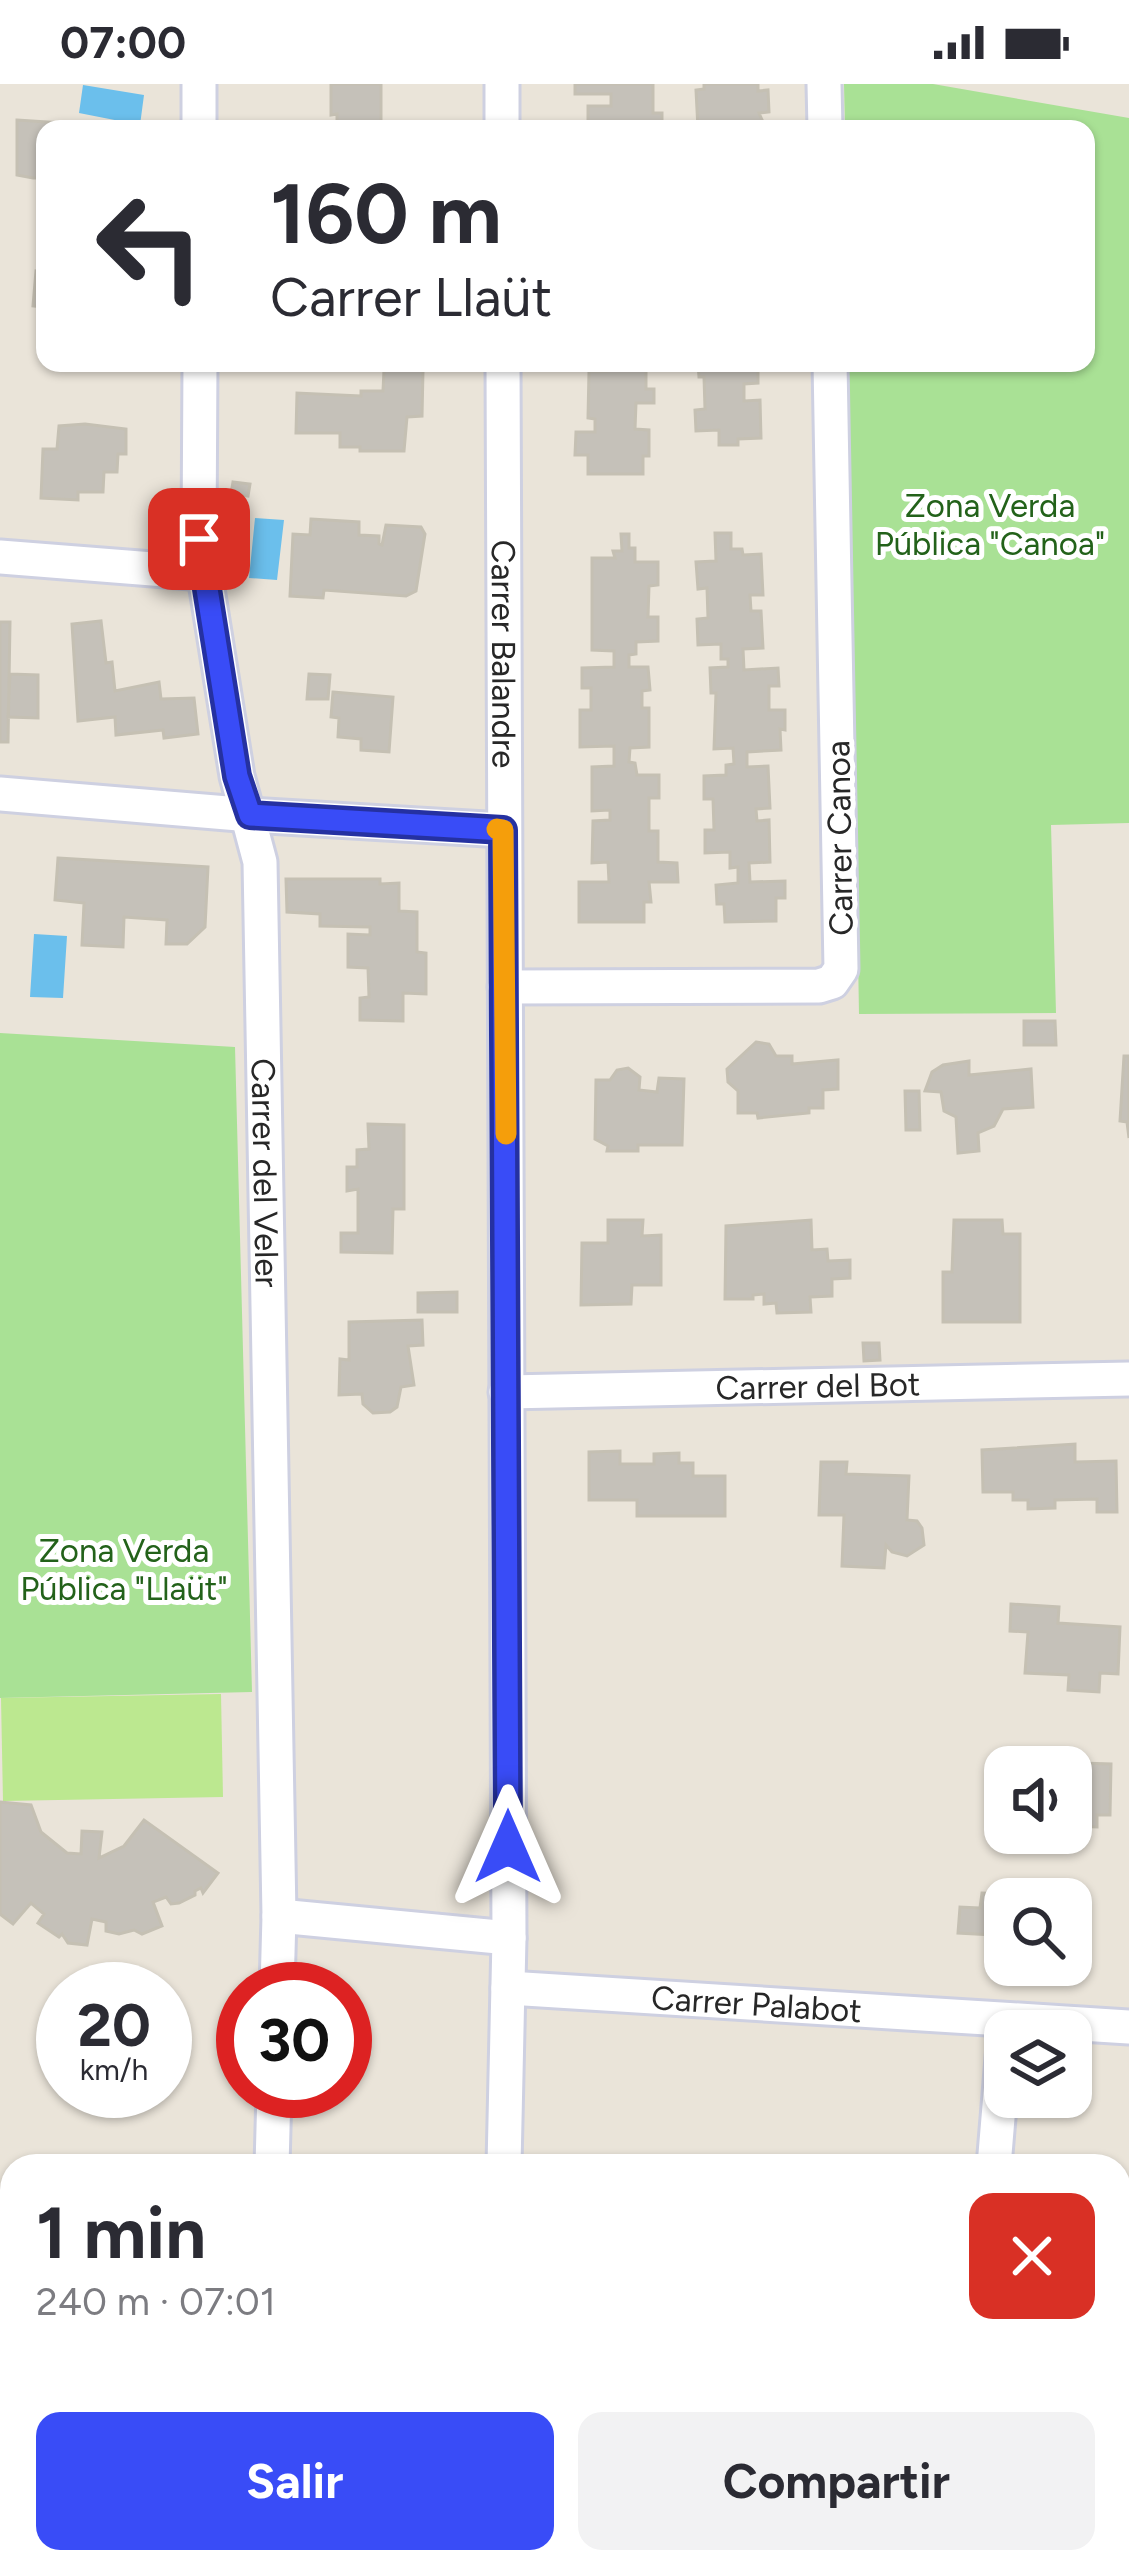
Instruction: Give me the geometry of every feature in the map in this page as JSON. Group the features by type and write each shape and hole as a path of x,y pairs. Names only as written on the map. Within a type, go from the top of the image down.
{"street":[{"path":"199,84 199,120"},
{"path":"502,84 502,120"},
{"path":"824,84 825,120"},
{"name":"Carrer del Veler","path":"200,372 203,573 237,776 260,862 278,1962"},
{"name":"Carrer Balandre","path":"502,372 509,1938 504,2154"},
{"name":"Carrer Canoa","path":"505,987 818,986 832,982 841,968 830,372"},
{"path":"0,557 203,573"},
{"path":"0,794 503,830"},
{"name":"Carrer del Bot","path":"506,1392 1129,1379"},
{"path":"280,1916 509,1938"},
{"name":"Carrer Palabot","path":"508,1988 984,2026"},
{"name":"Carrer Palabot","path":"1092,2027 1129,2027"},
{"path":"272,2154 273,2118"},
{"path":"995,2154 998,2118"}],"green space":[{"name":"Zona Verda Pública \"Canoa\"","path":"844,84 933,84 1129,118 1129,823 1051,825 1056,1013 859,1014 848,372 1095,372 1095,120 845,120"},
{"name":"Zona Verda Pública \"Llaüt\"","path":"0,1033 235,1047 252,1692 0,1698"},
{"path":"221,1694 223,1797 3,1801 1,1698"}],"water":[{"path":"83,85 144,95 141,120 79,113"},
{"path":"255,518 284,520 277,580 249,578"},
{"path":"34,934 67,936 63,998 30,997"}],"building":[{"path":"331,84 381,84 381,120 337,120 337,114 331,115"},
{"path":"575,84 653,84 653,113 662,113 662,120 588,120 588,106 611,106 611,94 575,94"},
{"path":"704,84 758,84 758,91 768,90 769,112 759,113 762,120 698,120 696,90 704,89"},
{"path":"17,120 36,121 36,178 17,175"},
{"path":"384,372 423,372 422,416 407,417 404,451 340,447 340,433 296,433 297,393 361,396 361,391 383,391"},
{"path":"589,372 646,372 646,389 654,389 654,403 636,403 635,429 649,430 643,474 588,474 588,455 575,455 576,432 595,432 595,419 588,418"},
{"path":"699,372 758,372 758,383 744,384 744,401 760,400 761,438 719,445 719,430 696,431 695,410 705,409 704,377"},
{"path":"59,426 126,429 126,454 118,454 117,472 104,472 103,492 78,492 78,500 41,498 43,449 57,449"},
{"path":"233,482 250,484 248,496 231,494"},
{"path":"311,519 359,522 359,535 379,536 382,545 386,525 421,527 425,534 416,591 406,596 324,590 323,598 290,596 293,534 310,535"},
{"path":"715,533 731,533 731,549 742,549 743,555 761,554 763,595 750,595 751,611 761,611 763,648 743,649 744,670 778,668 779,686 769,686 769,710 785,710 785,730 780,729 781,750 747,752 747,767 768,766 770,808 756,809 757,821 769,820 770,862 749,863 750,882 785,881 785,898 776,898 776,921 725,922 716,885 738,883 738,867 730,868 730,852 705,853 705,830 714,830 713,799 704,799 704,776 726,775 726,765 734,764 733,748 714,749 716,693 711,693 710,668 728,667 728,659 721,659 721,644 698,645 697,619 708,618 707,588 698,589 696,562 716,561"},
{"path":"621,534 629,534 635,562 658,562 658,585 649,586 648,617 658,617 658,641 636,642 636,654 629,655 629,667 648,667 650,690 642,691 642,708 649,708 649,747 630,748 629,762 635,763 637,775 659,775 659,798 649,798 649,831 658,831 658,862 677,863 678,882 649,882 651,902 644,902 644,922 579,922 579,882 609,882 608,862 592,863 593,821 610,820 610,810 592,811 592,767 614,766 614,746 580,747 580,710 591,710 591,688 582,688 582,668 614,667 614,651 592,650 592,558 615,558 613,551 622,551"},
{"path":"101,621 115,691 159,682 161,699 194,698 198,734 164,738 163,730 116,735 115,717 78,721 72,624"},
{"path":"0,622 10,622 8,742 0,742"},
{"path":"10,674 38,675 38,718 8,717"},
{"path":"309,674 330,675 328,699 307,699"},
{"path":"333,692 393,697 389,752 361,750 361,739 338,737 339,718 331,717"},
{"path":"58,858 208,867 205,927 187,944 166,944 167,920 124,917 123,947 82,945 84,903 55,900"},
{"path":"286,879 399,883 399,911 417,912 417,952 426,953 426,994 403,993 403,1021 360,1020 360,998 369,997 368,968 348,967 348,934 370,935 370,927 320,926 320,914 287,912"},
{"path":"1024,1021 1055,1021 1056,1045 1024,1045"},
{"path":"756,1042 769,1044 776,1056 792,1056 792,1064 838,1060 838,1089 823,1090 823,1108 809,1108 809,1113 758,1118 757,1113 738,1113 738,1091 728,1082 727,1069"},
{"path":"1124,1056 1129,1056 1129,1138 1127,1122 1120,1121"},
{"path":"969,1061 969,1075 1031,1069 1033,1107 1003,1109 994,1126 978,1133 979,1151 958,1153 956,1117 944,1111 941,1092 925,1091 932,1072"},
{"path":"628,1068 640,1077 639,1090 657,1092 659,1078 684,1079 682,1145 607,1151 608,1146 595,1139 596,1080 610,1080 617,1070"},
{"path":"905,1091 919,1091 920,1130 906,1130"},
{"path":"368,1124 404,1125 404,1209 393,1209 392,1253 341,1252 341,1233 358,1233 358,1189 347,1191 347,1167 357,1167 357,1150 369,1149"},
{"path":"608,1220 643,1220 642,1236 661,1235 661,1285 632,1285 631,1304 581,1305 582,1243 608,1243"},
{"path":"811,1220 812,1250 827,1249 828,1261 850,1260 850,1278 832,1279 832,1296 810,1297 811,1312 777,1313 776,1303 764,1304 764,1294 725,1299 726,1226"},
{"path":"954,1220 1002,1220 1003,1234 1020,1234 1020,1322 943,1322 943,1272 952,1272"},
{"path":"457,1292 457,1312 418,1312 418,1293"},
{"path":"422,1320 423,1345 408,1346 414,1385 401,1387 397,1407 373,1413 363,1404 362,1394 339,1395 340,1359 349,1360 349,1322"},
{"path":"863,1343 879,1343 880,1360 864,1361"},
{"path":"1075,1444 1075,1462 1116,1461 1117,1512 1097,1512 1097,1499 1055,1500 1055,1508 1028,1509 1028,1500 1013,1500 1013,1492 983,1492 982,1450"},
{"path":"620,1451 620,1464 654,1464 654,1454 679,1453 679,1463 693,1463 693,1476 725,1476 725,1516 637,1516 637,1500 589,1500 589,1452"},
{"path":"821,1462 847,1462 846,1474 909,1476 907,1520 917,1521 922,1528 924,1545 907,1556 886,1545 884,1568 842,1566 844,1515 819,1515"},
{"path":"1011,1604 1059,1607 1058,1623 1120,1627 1118,1674 1100,1673 1099,1692 1068,1690 1069,1675 1025,1673 1028,1632 1010,1631"},
{"path":"1092,1763 1111,1764 1110,1815 1097,1815 1097,1827 1092,1827"},
{"path":"0,1802 31,1805 41,1832 67,1853 81,1854 82,1831 102,1832 99,1858 124,1846 144,1820 218,1873 203,1893 201,1888 179,1903 171,1904 166,1897 153,1902 162,1926 142,1934 134,1930 119,1934 106,1931 106,1922 92,1919 87,1945 68,1943 62,1934 59,1937 38,1923 44,1914 31,1903 13,1924 0,1914"},
{"path":"984,1893 984,1934 958,1933 960,1907 980,1908"}],"slow traffic":[{"path":"497,829 503,830 506,1134"}],"route":[{"path":"199,539 237,776 250,815 503,830 508,1847"}]}
